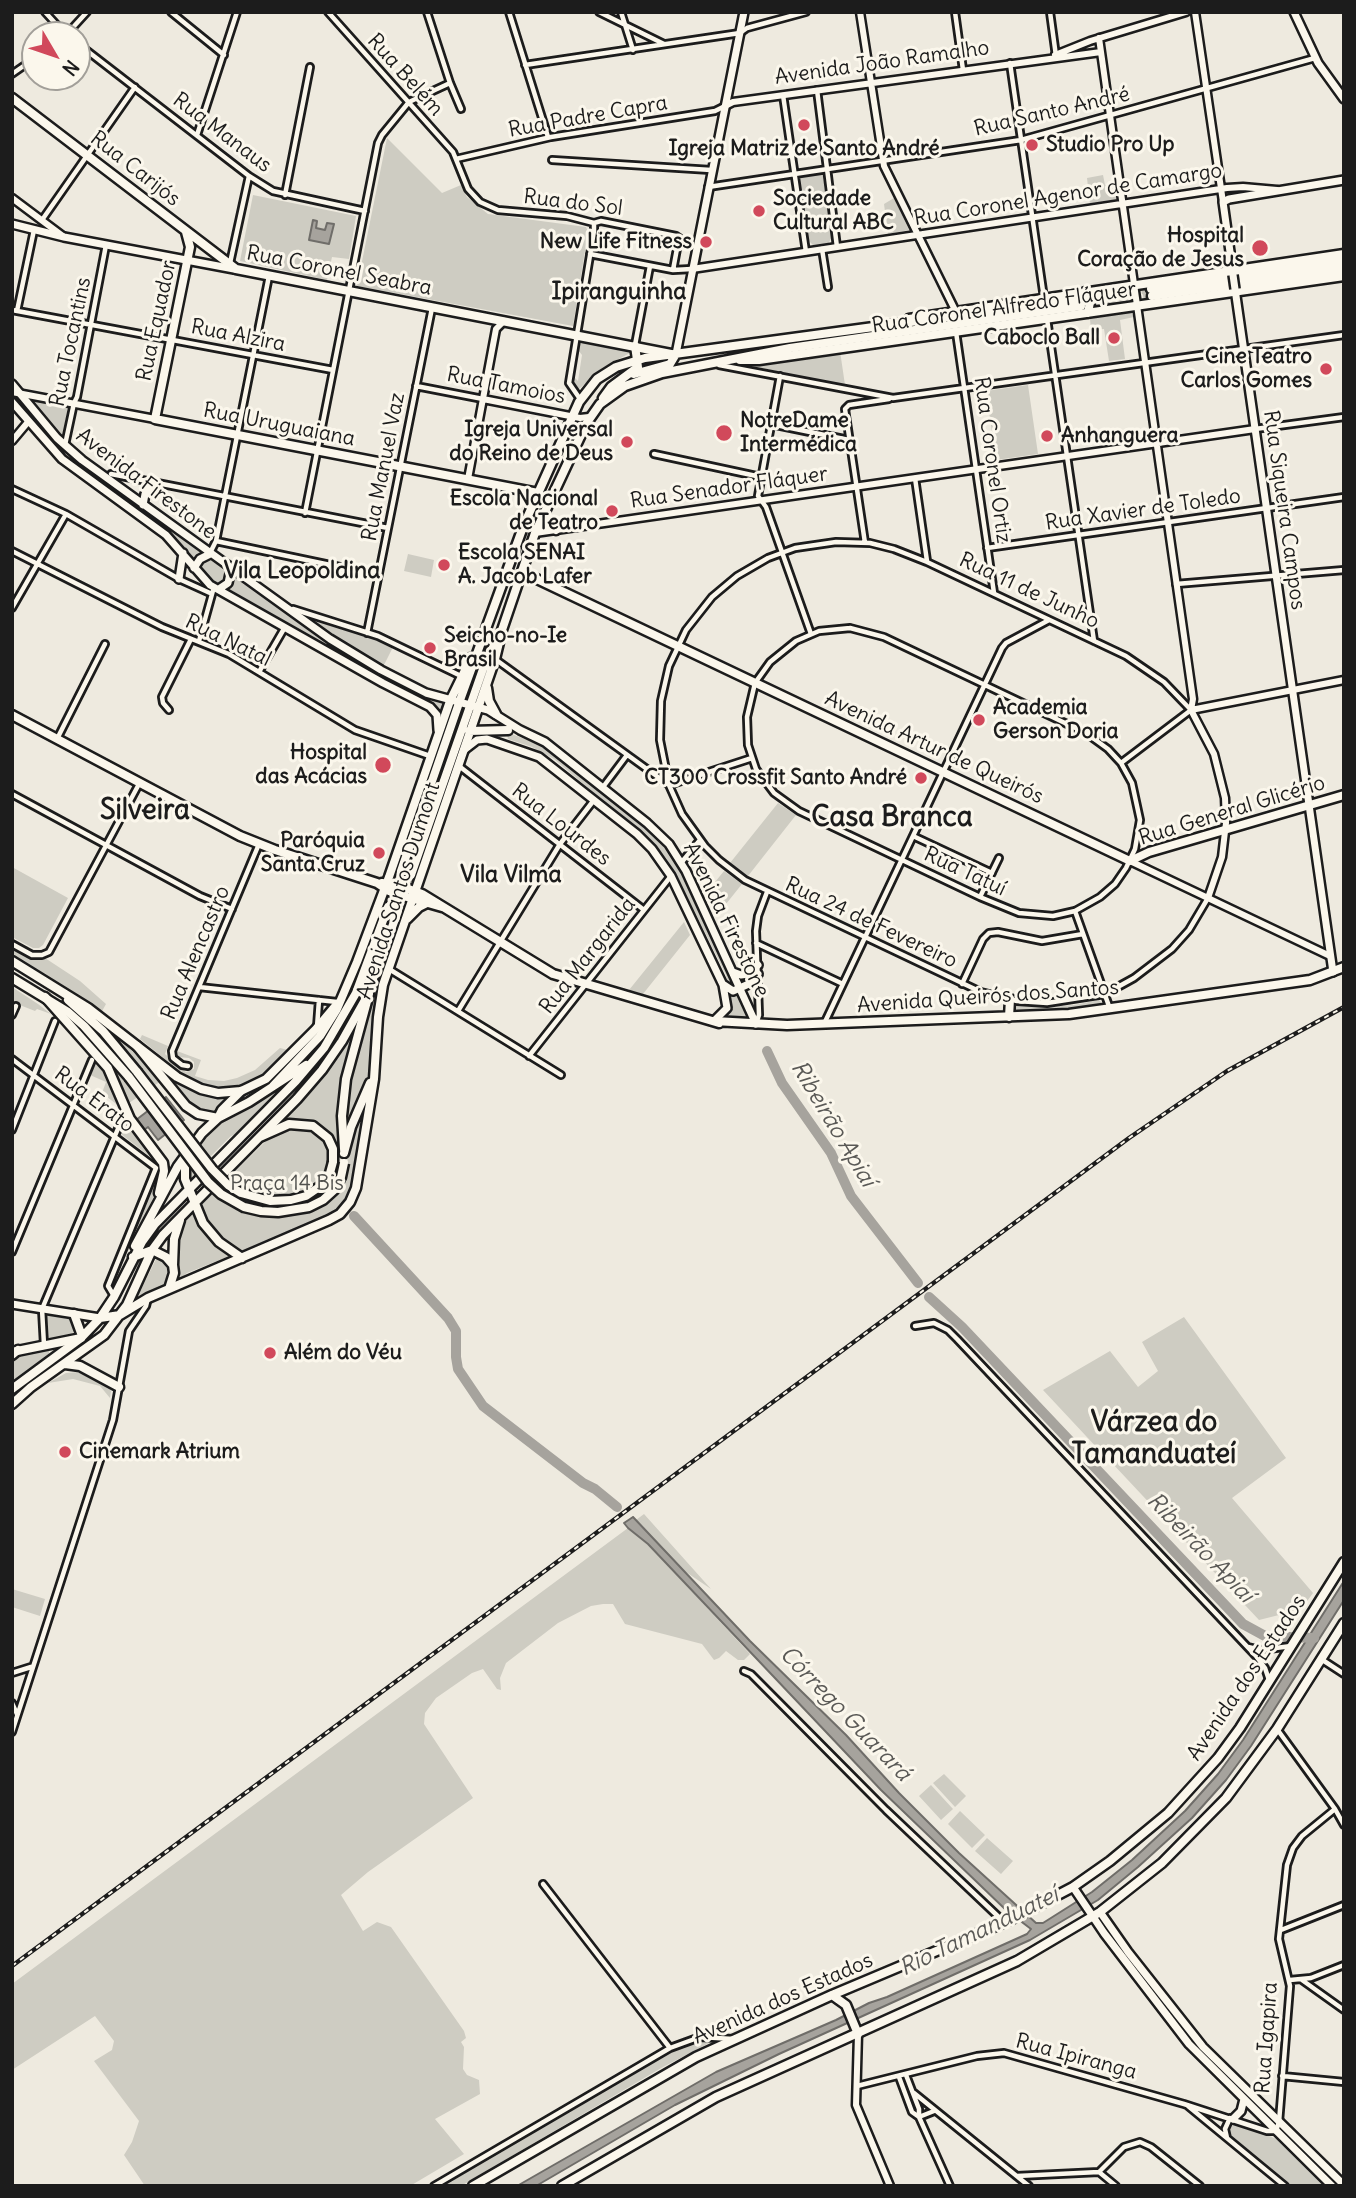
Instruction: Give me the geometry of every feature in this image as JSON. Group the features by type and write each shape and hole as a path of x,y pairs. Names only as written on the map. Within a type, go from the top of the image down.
{"main road":[{"path":"626,377 670,363 674,354 744,12"},
{"path":"1294,12 1315,58 1344,99"},
{"name":"Rua Carijós","path":"12,98 233,267"},
{"path":"1223,202 1344,180"},
{"name":"Rua Siqueira Campos","path":"1223,202 1333,972"},
{"path":"12,224 64,237"},
{"name":"Rua Equador","path":"155,419 188,260 190,247 185,230"},
{"name":"Rua Coronel Seabra","path":"64,237 233,267 674,354"},
{"path":"190,247 195,243 204,244"},
{"name":"Rua Coronel Alfredo Fláquer","path":"668,372 734,359 760,360 1047,319 1135,285 1233,273 1344,254"},
{"path":"1344,261 1152,292 1344,269"},
{"name":"Rua Coronel Alfredo Fláquer","path":"674,354 1044,298 1137,306 1344,276"},
{"path":"872,326 1084,303"},
{"path":"734,359 1084,303"},
{"path":"600,404 608,390 638,367 635,346"},
{"name":"Avenida Santos Dumont","path":"340,999 376,912 383,885 394,862 437,740 482,641 520,536 580,399 603,374 638,359 674,354"},
{"name":"Avenida Santos Dumont","path":"475,706 486,686 502,630 536,533 589,417 600,404 632,382 668,372"},
{"name":"Avenida Firestone","path":"12,384 16,392 65,445 209,554 330,639 426,694 496,714 553,747 656,831 681,863 756,1024"},
{"name":"Avenida Firestone","path":"12,402 72,467 166,535 214,590 285,626 430,707 438,720 437,740"},
{"name":"Rua Uruguaiana","path":"155,419 554,494"},
{"path":"143,505 145,494 155,483"},
{"path":"543,517 556,530"},
{"path":"520,536 536,533"},
{"path":"179,579 183,552"},
{"path":"194,568 200,559 209,554"},
{"name":"Avenida Artur de Queirós","path":"510,561 522,572 1130,860"},
{"path":"214,590 228,583 231,569"},
{"name":"Avenida Santos Dumont","path":"411,875 466,732 488,656 502,630"},
{"name":"Avenida Santos Dumont","path":"401,871 447,739 461,676 482,641"},
{"path":"486,686 489,701 496,714"},
{"name":"Avenida Queirós dos Santos","path":"12,715 259,844 442,907 553,974 714,1021 824,1024 1069,1014 1310,980 1344,967"},
{"path":"508,730 504,738 508,744"},
{"path":"447,739 466,732 520,730"},
{"name":"Avenida Santos Dumont","path":"242,1258 329,1220 346,1209 356,1188 375,1062 380,1001 413,895 464,750 466,732"},
{"name":"Avenida Firestone","path":"464,750 483,738 508,744 543,760 645,842 671,876 723,985 727,1008 714,1021"},
{"name":"Rua General Glicério","path":"1130,860 1149,852 1344,795"},
{"path":"394,862 403,877 414,877 421,873"},
{"name":"Avenida Queirós dos Santos","path":"413,895 427,904 442,907"},
{"path":"376,912 382,906 393,906 400,910 405,921 419,907 427,904"},
{"name":"Avenida Santos Dumont","path":"12,1389 81,1337 100,1318 114,1297 133,1257 155,1224 287,1091 314,1060 333,1035 356,993 388,907"},
{"name":"Avenida Santos Dumont","path":"120,1315 152,1250 163,1235 297,1099 332,1056 372,985 398,911"},
{"path":"12,961 88,1008 177,1077 194,1086 218,1093 241,1091 266,1079 316,1029 340,999"},
{"path":"733,971 741,975 758,970"},
{"path":"723,985 732,991 741,988 751,982 758,970"},
{"path":"12,978 45,997 84,1026 129,1077 208,1182 228,1199 244,1207 270,1212 295,1211 310,1207 334,1190 341,1177 344,1163 342,1116 346,1079 372,985"},
{"path":"53,987 103,1031 216,1174 241,1193 270,1201 291,1200 306,1196 325,1183 333,1161 332,1149 328,1138 319,1129 307,1124 284,1125 259,1138"},
{"path":"45,997 108,1068 133,1124 163,1163 164,1171 157,1203"},
{"path":"274,1086 320,1036 340,999"},
{"path":"1009,1017 1010,999"},
{"path":"137,1046 187,1106 198,1114 218,1118"},
{"path":"133,1257 136,1241 197,1138 218,1118 249,1102 314,1060"},
{"path":"344,1153 375,1062"},
{"path":"218,1118 222,1110 241,1091"},
{"path":"186,1155 184,1169 189,1190 209,1233 242,1258"},
{"path":"169,1289 174,1276 175,1234 182,1215"},
{"path":"133,1257 152,1250 166,1256 173,1265"},
{"path":"12,1404 31,1387 100,1339 120,1315 148,1298 242,1258"},
{"path":"12,1304 100,1318 120,1315"},
{"path":"14,1352 81,1337 74,1314"},
{"path":"65,1364 80,1366 119,1387"},
{"name":"Avenida dos Estados","path":"473,2186 673,2069 734,2039 1075,1891 1138,1839 1193,1787 1240,1728 1344,1562"},
{"path":"562,2186 716,2097 856,2029 1017,1961 1094,1913 1162,1863 1202,1825 1239,1783 1277,1729 1344,1623"},
{"path":"1075,1891 1094,1913 1181,2034 1344,2185"},
{"path":"832,1995 846,2005 856,2029"},
{"path":"1232,2118 1241,2111 1247,2097"},
{"path":"1247,2097 1276,2131 1332,2186"}],"street":[{"path":"170,12 224,55"},
{"path":"197,135 237,12"},
{"name":"Rua Belém","path":"328,12 453,152 456,159"},
{"path":"427,12 461,108"},
{"path":"509,12 548,137"},
{"path":"621,12 633,50"},
{"path":"525,65 740,33 747,28 806,12"},
{"path":"860,12 883,161 955,310"},
{"path":"955,12 963,70"},
{"path":"1050,12 1056,56"},
{"name":"Avenida João Ramalho","path":"1056,56 1099,38 1186,12"},
{"name":"Rua Siqueira Campos","path":"1195,12 1223,202"},
{"path":"605,13 664,44"},
{"path":"1099,38 1193,699 1191,710"},
{"name":"Avenida João Ramalho","path":"725,106 733,102 1101,52"},
{"name":"Rua Manaus","path":"91,54 249,176 273,191 365,211"},
{"name":"Rua Santo André","path":"708,187 1021,140 1315,58"},
{"path":"1010,63 1044,298"},
{"path":"285,195 310,67"},
{"path":"305,513 380,138 409,102 450,83"},
{"path":"42,220 135,87"},
{"path":"817,90 837,247"},
{"path":"783,95 806,252"},
{"name":"Rua Padre Capra","path":"456,159 548,137 715,111 725,106"},
{"name":"Rua do Sol","path":"456,159 470,192 490,207 567,216 594,223 600,221 676,236 678,239 673,270"},
{"path":"552,160 711,170"},
{"path":"233,267 249,176"},
{"name":"Rua Coronel Agenor de Camargo","path":"692,269 1221,189 1243,187 1282,190"},
{"name":"Rua Coronel Seabra","path":"12,198 64,237"},
{"path":"15,311 34,229 29,211"},
{"path":"580,399 569,383 594,223"},
{"name":"Rua Tocantins","path":"65,445 92,324 106,244"},
{"path":"822,249 828,287"},
{"path":"590,254 673,270 692,269"},
{"path":"635,346 650,265"},
{"path":"209,554 216,541 269,276"},
{"name":"Rua Manuel Vaz","path":"367,633 432,307"},
{"name":"Rua Alzira","path":"15,311 333,370"},
{"path":"468,479 496,329 488,317"},
{"path":"1047,319 1094,641"},
{"path":"496,329 504,321"},
{"name":"Rua Coronel Ortiz","path":"956,332 994,594"},
{"path":"865,543 846,406 1344,335"},
{"path":"713,363 893,398"},
{"path":"780,376 758,494 766,507 811,634"},
{"name":"Rua Tamoios","path":"416,386 589,417"},
{"name":"Rua Uruguaiana","path":"16,392 155,419"},
{"name":"Rua Senador Fláquer","path":"536,533 1344,418"},
{"path":"12,441 28,422"},
{"path":"771,424 850,440"},
{"path":"654,454 761,477"},
{"path":"111,474 388,528"},
{"path":"915,478 927,562"},
{"path":"12,488 66,514 179,579 214,590 198,641"},
{"name":"Rua Xavier de Toledo","path":"988,548 1344,497"},
{"path":"12,608 66,514"},
{"path":"216,541 379,575"},
{"name":"Rua 11 de Junho","path":"678,646 698,613 720,589 746,570 781,552 822,543 865,543 894,549 927,562 1126,656 1151,672 1191,710 1210,744 1217,764 1224,790 1226,830 1220,867 1208,898"},
{"name":"Rua Natal","path":"12,551 191,639 229,654 355,730 431,756"},
{"path":"1176,584 1344,570"},
{"path":"285,607 378,636 461,676"},
{"path":"824,1024 1004,645 1049,620"},
{"path":"259,672 285,626"},
{"path":"755,683 776,656 789,645 811,634 842,628 872,632 1094,737 1121,763 1191,710 1344,680"},
{"path":"169,709 162,699 191,639"},
{"path":"57,739 105,644"},
{"name":"Rua 24 de Fevereiro","path":"678,646 665,682 659,720 662,759 669,785 682,814 700,840 737,876 962,984 1010,999 1057,1003 1105,993 1134,978 1172,949 1189,930 1208,898"},
{"path":"495,659 669,785 752,758"},
{"name":"Rua Tatuí","path":"755,683 747,717 747,738 752,758 766,785 788,805 980,897 1027,915 1053,916 1075,911 1094,902 1120,879 1139,834 1139,811 1132,783 1121,763"},
{"path":"603,787 627,755"},
{"name":"Rua Lourdes","path":"458,766 644,910"},
{"path":"12,944 32,955 49,952 140,783"},
{"path":"12,794 200,896 232,909"},
{"path":"458,1012 560,844 594,800"},
{"path":"913,836 992,873"},
{"path":"681,863 700,840"},
{"name":"Rua Alencastro","path":"188,1066 173,1058 172,1051 259,844"},
{"path":"980,897 999,858"},
{"name":"Avenida Artur de Queirós","path":"1130,860 1331,956"},
{"name":"Rua Margarida","path":"529,1056 671,876"},
{"path":"756,1024 760,1015 756,943 758,916 767,891"},
{"path":"1075,911 1110,1009"},
{"path":"962,984 983,939 989,933 994,931 1042,941 1083,934"},
{"path":"756,943 843,984"},
{"path":"389,969 561,1075"},
{"path":"199,987 319,1000 340,999"},
{"path":"316,1029 319,1000"},
{"path":"12,1015 16,1006"},
{"path":"12,1130 55,1021"},
{"name":"Rua Erato","path":"12,1059 156,1168 108,1286 114,1297"},
{"path":"12,1252 92,1060"},
{"path":"44,1346 42,1309 127,1108"},
{"path":"12,1732 113,1420 131,1328 146,1306 148,1298"},
{"path":"915,1326 934,1323 948,1330 1247,1647 1265,1668 1270,1681"},
{"path":"1247,1647 1261,1650 1293,1643"},
{"path":"1321,1659 1344,1674"},
{"path":"12,1673 32,1667"},
{"path":"744,1671 751,1674 886,1810 1007,1922"},
{"path":"12,1703 17,1715"},
{"path":"1277,1729 1343,1821"},
{"name":"Rua Igapira","path":"1279,2122 1290,1980 1280,1949 1289,1857 1302,1836 1335,1809"},
{"path":"543,1884 670,2048"},
{"path":"1281,1930 1344,1905"},
{"path":"1290,1980 1302,1980 1344,1965"},
{"path":"1302,1980 1344,2010"},
{"path":"856,2029 856,2105 890,2186"},
{"path":"434,2186 670,2048 700,2037 734,2039"},
{"name":"Rua Ipiranga","path":"856,2086 996,2053 1184,2104 1267,2131 1276,2131"},
{"path":"906,2075 919,2109 919,2117 950,2186"},
{"path":"1282,2076 1344,2082"},
{"path":"899,2077 912,2112 919,2117"},
{"path":"914,2093 1029,2186"},
{"path":"1184,2104 1285,2186"},
{"path":"919,2117 934,2111"},
{"path":"1228,2138 1225,2129 1232,2118"},
{"path":"1276,2131 1279,2122"},
{"path":"1017,2176 1099,2172 1124,2147 1140,2142 1151,2147 1200,2186"},
{"path":"1099,2172 1116,2186"}],"green space":[{"path":"387,138 442,193 461,185 467,197 488,214 586,227 588,232 573,326 357,286"},
{"path":"819,173 823,176 832,237 828,244 814,246 808,240 799,179 801,176"},
{"path":"1103,175 1105,185 1114,183 1117,199 1090,204 1087,178"},
{"path":"253,195 356,216 349,259 332,257 327,280 240,261"},
{"path":"894,198 909,230 888,234 884,204"},
{"name":"Caboclo Ball","path":"1131,312 1134,317 1120,320 1125,359 1109,361 1104,329 1091,330 1090,319"},
{"path":"588,341 628,350 630,353 602,368 578,390 573,383 574,377 578,381 582,355 578,350 580,344"},
{"path":"840,351 845,385 751,366 823,357"},
{"path":"1028,385 1038,454 996,460 986,391"},
{"path":"20,399 47,432 79,463 202,554 194,560 173,535 75,463 49,439 19,402"},
{"path":"33,400 68,407 63,435 55,430"},
{"path":"408,554 434,560 431,577 404,571"},
{"path":"207,558 227,571 227,581 221,584 212,581 200,568 201,562"},
{"path":"235,576 336,647 398,683 446,703 440,717 430,703 229,589"},
{"path":"311,619 393,647 383,667 337,639"},
{"path":"509,733 535,743 556,756 662,845 687,883 736,988 729,988 726,975 679,880 666,858 652,842 554,759 532,747 508,739"},
{"path":"778,803 796,815 748,876 730,863"},
{"path":"12,867 68,898 39,948 33,948 12,937"},
{"path":"724,871 742,884 718,914 707,892"},
{"path":"684,922 690,935 643,994 629,990"},
{"path":"12,946 33,957 45,958 80,981 106,1004 101,1013 12,956"},
{"name":"Praça 14 Bis","path":"382,978 369,1077 347,1122 345,1097 356,1046"},
{"path":"12,987 38,1004 51,1014 12,1002"},
{"path":"739,994 749,1016 746,1019 724,1018 731,1007 731,996"},
{"path":"1099,1000 1099,1006 1077,1009 1018,1011 1015,1008 1017,1005 1047,1007"},
{"path":"105,1024 138,1051 161,1081 129,1103 107,1060 84,1032 131,1086 146,1075"},
{"name":"Praça 14 Bis","path":"322,1027 283,1071 259,1091 224,1111 208,1112 196,1108 165,1072 184,1084 240,1094 251,1091 279,1074"},
{"name":"Praça 14 Bis","path":"358,1027 340,1122 340,1163 347,1163 350,1140 369,1090 351,1192 340,1208 318,1221 244,1252 233,1248 222,1241 204,1219 201,1205 271,1136 286,1127 314,1130 335,1146 325,1128 317,1124 295,1119 283,1120 324,1074"},
{"path":"142,1035 168,1046 165,1054 186,1072 194,1069 194,1062 189,1058 178,1057 177,1051 201,1060 195,1076 208,1080 237,1078 255,1070 280,1048 292,1051 265,1076 241,1087 221,1089 192,1081 140,1039"},
{"path":"92,1051 122,1104 120,1107 102,1093 106,1082 90,1075 96,1061 90,1055"},
{"name":"Praça 14 Bis","path":"283,1084 285,1086 189,1180 187,1165 190,1155 202,1138 214,1127"},
{"path":"126,1120 158,1161 160,1170 157,1162 121,1134"},
{"path":"160,1170 156,1192 110,1285"},
{"name":"Praça 14 Bis","path":"193,1213 209,1238 232,1255 181,1278 178,1273 177,1242 183,1222"},
{"path":"158,1255 169,1267 171,1274 168,1282 138,1296"},
{"path":"46,1314 73,1320 75,1328 71,1336 47,1340 43,1317"},
{"path":"1184,1317 1286,1458 1232,1498 1313,1593 1305,1604 1291,1612 1259,1620 1112,1463 1119,1455 1108,1444 1100,1451 1043,1390 1110,1351 1138,1387 1158,1371 1142,1342"},
{"path":"49,1351 49,1356 12,1383 12,1360 21,1355"},
{"path":"78,1372 109,1388 110,1398 100,1386 73,1379 48,1383 66,1373"},
{"path":"644,1514 711,1589 677,1566 644,1531 636,1520"},
{"path":"628,1528 643,1539 750,1654 744,1660 738,1660 726,1651 714,1660 702,1644 625,1624 613,1604 603,1604 591,1606 558,1623 506,1663 500,1678 501,1690 497,1689 483,1669 472,1673 436,1698 425,1713 424,1724 473,1798 368,1872 341,1895 363,1931 377,1922 391,1927 464,2031 466,2038 461,2042 464,2047 463,2069 467,2075 479,2080 480,2094 435,2119 464,2154 410,2186 145,2186 124,2155 139,2121 94,2061 112,2050 114,2041 95,2016 12,2070 12,1984"},
{"path":"12,1589 45,1599 40,1616 12,1607"},
{"path":"944,1774 966,1796 955,1807 933,1783"},
{"path":"931,1785 953,1809 941,1820 919,1796"},
{"path":"960,1811 985,1835 972,1848 948,1824"},
{"path":"987,1838 1013,1861 1001,1874 975,1851"},
{"path":"715,2040 663,2067 461,2186 442,2186 677,2048 699,2041"},
{"path":"1237,2123 1279,2140 1327,2186 1291,2186 1229,2136 1229,2127"}],"shaded area":[{"path":"313,220 317,221 316,228 325,230 327,223 334,224 329,244 309,240"},
{"path":"166,1097 184,1120 158,1140 148,1127 144,1130 136,1120"},
{"path":"633,1517 899,1793 959,1853 1036,1923 1043,1923 1092,1892 1132,1860 1185,1811 1218,1774 1243,1740 1344,1581 1344,1600 1251,1746 1226,1780 1192,1818 1098,1900 1030,1940 779,2054 675,2105 536,2186 517,2186 716,2072 1027,1934 1031,1929 1006,1910 881,1790 648,1544 628,1528 624,1523"}],"waterway":[{"name":"Ribeirão Apiaí","path":"767,1051 782,1083 831,1153 851,1196 918,1283"},
{"name":"Córrego Guarará","path":"354,1216 448,1318 456,1331 458,1369 483,1406 617,1507"},
{"name":"Ribeirão Apiaí","path":"929,1297 962,1327 1243,1624 1265,1636 1314,1638"}],"tunnel":[{"path":"1082,299 1151,289"},
{"path":"1084,306 1152,296"},
{"path":"388,907 401,871"},
{"path":"398,911 411,875"}],"railway":[{"path":"12,1966 1129,1138 1227,1071 1344,1007"}],"place":[{"name":"Igreja Matriz de Santo André","path":"804,125"},
{"name":"Studio Pro Up","path":"1032,145"},
{"name":"Sociedade Cultural ABC","path":"759,211"},
{"name":"New Life Fitness","path":"706,242"},
{"name":"Hospital Coração de Jesus","path":"1260,248"},
{"name":"Caboclo Ball","path":"1114,338"},
{"name":"Cine Teatro Carlos Gomes","path":"1326,369"},
{"name":"NotreDame Intermédica","path":"724,433"},
{"name":"Anhanguera","path":"1047,436"},
{"name":"Igreja Universal do Reino de Deus","path":"627,442"},
{"name":"Escola Nacional de Teatro","path":"612,511"},
{"name":"Escola SENAI A. Jacob Lafer","path":"444,565"},
{"name":"Seicho-no-Ie Brasil","path":"430,648"},
{"name":"Academia Gerson Doria","path":"979,720"},
{"name":"Hospital das Acácias","path":"383,765"},
{"name":"CT300 Crossfit Santo André","path":"921,778"},
{"name":"Paróquia Santa Cruz","path":"379,853"},
{"name":"Além do Véu","path":"270,1353"},
{"name":"Cinemark Atrium","path":"65,1452"}],"district":[{"name":"Ipiranguinha","path":"619,292"},
{"name":"Vila Leopoldina","path":"302,571"},
{"name":"Silveira","path":"145,811"},
{"name":"Casa Branca","path":"892,818"},
{"name":"Vila Vilma","path":"511,875"},
{"name":"Várzea do Tamanduateí","path":"1154,1439"}],"water label":[{"name":"Rio Tamanduateí","path":"979,1932"}]}
